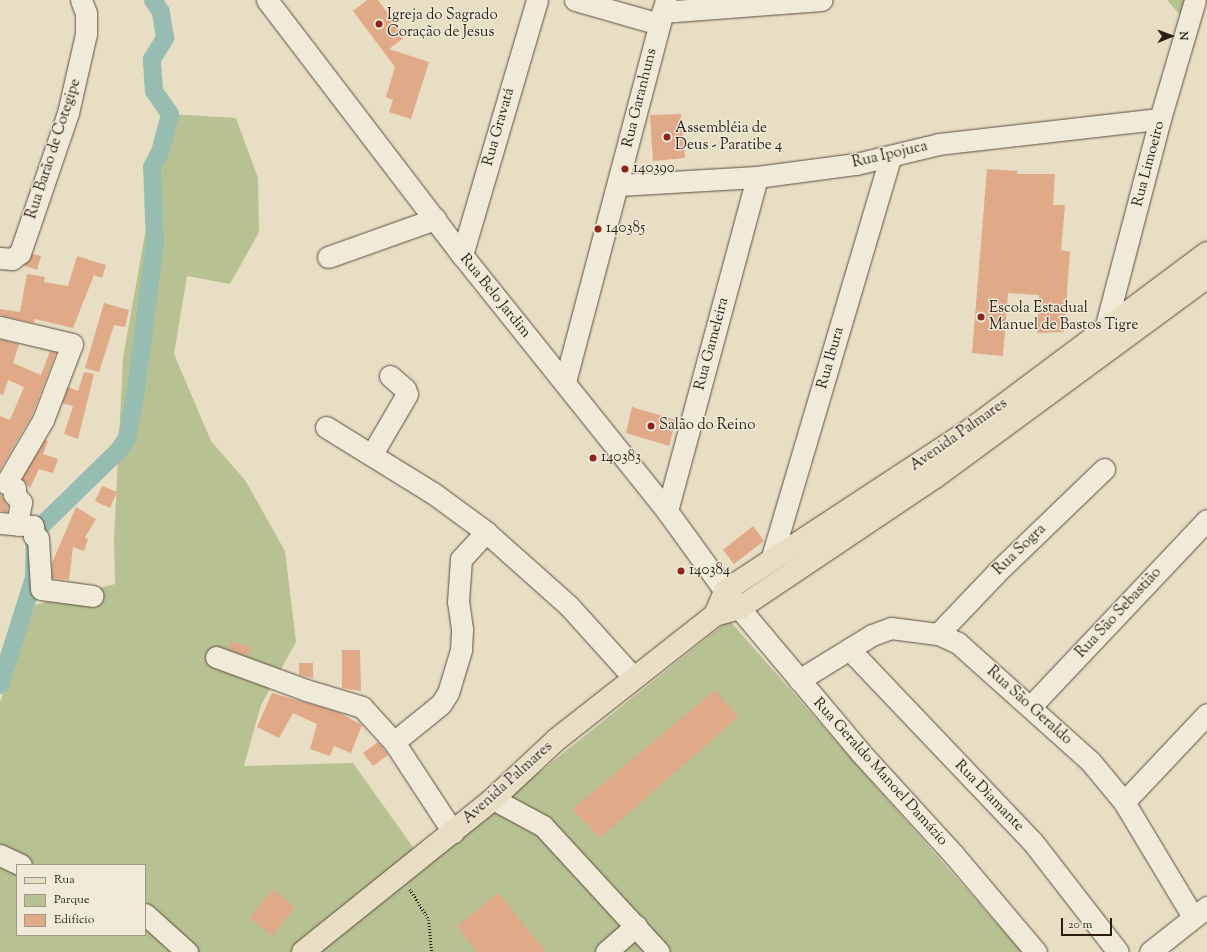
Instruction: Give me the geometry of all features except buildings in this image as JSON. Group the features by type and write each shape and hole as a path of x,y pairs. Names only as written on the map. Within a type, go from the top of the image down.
{"main road":[{"name":"Avenida Palmares","path":"725,591 972,428 1207,253"},
{"name":"Avenida Palmares","path":"303,952 400,876 493,799 556,740 633,677 715,615 740,608 935,477 1207,277"},
{"path":"715,615 725,591"}],"street":[{"name":"Rua Barão de Cotegipe","path":"0,258 12,259 20,253 68,113 86,34 86,13 81,0"},
{"name":"Rua Gravatá","path":"462,255 536,0"},
{"path":"575,0 662,12 822,0"},
{"name":"Rua Limoeiro","path":"1105,329 1160,120 1195,0"},
{"name":"Rua Belo Jardim","path":"274,4 462,255 667,511 725,591"},
{"name":"Rua Garanhuns","path":"565,382 619,185 662,12"},
{"name":"Rua Ipojuca","path":"619,185 757,177 856,164 939,144 1160,120"},
{"name":"Rua Ibura","path":"771,560 891,156"},
{"name":"Rua Gameleira","path":"667,511 757,177"},
{"path":"328,257 435,219"},
{"path":"0,327 72,344 43,420 6,483 14,488 14,494 21,502 22,528 41,589 93,596"},
{"path":"372,454 407,394 405,389 390,376"},
{"path":"326,426 433,493 486,532 569,606 633,677"},
{"name":"Rua Sogra","path":"938,634 996,573 1104,470"},
{"name":"Rua São Sebastião","path":"1031,706 1207,520"},
{"path":"394,742 441,704 448,693 461,650 462,629 458,602 461,559 486,532"},
{"name":"Rua Geraldo Manoel Damázio","path":"725,591 860,752 954,855 1036,952"},
{"name":"Rua São Geraldo","path":"799,680 879,631 891,628 938,634 958,643 1031,706 1090,761 1124,802 1200,912"},
{"name":"Rua Diamante","path":"849,649 1032,841 1118,952"},
{"path":"216,657 306,690 362,706 394,742 453,832"},
{"path":"1124,802 1207,714"},
{"path":"493,799 543,826 659,952"},
{"path":"0,855 20,864"},
{"path":"1150,952 1200,912"},
{"path":"146,915 187,952"},
{"path":"606,952 636,926"}],"path":[{"path":"400,876 419,900 428,920 432,952"}],"green space":[{"path":"1167,0 1194,0 1187,23"},
{"path":"170,114 236,118 258,178 259,232 230,284 187,276 174,354 211,441 245,480 285,551 296,642 261,705 244,766 353,763 425,864 729,620 1022,952 0,952 0,702 35,605 115,584 114,539 123,358 153,189"}],"waterway":[{"path":"0,685 34,578 35,532 119,450 127,438 136,390 155,241 152,167 160,152 170,114 154,91 152,59 165,38 161,12 153,0"}],"place":[{"name":"Igreja do Sagrado Coração de Jesus","path":"379,24"},
{"name":"Assembléia de Deus - Paratibe 4","path":"667,137"},
{"name":"140390","path":"625,169"},
{"name":"140385","path":"598,229"},
{"name":"Escola Estadual Manuel de Bastos Tigre","path":"981,317"},
{"name":"Salão do Reino","path":"651,426"},
{"name":"140383","path":"593,458"},
{"name":"140384","path":"681,571"}]}
